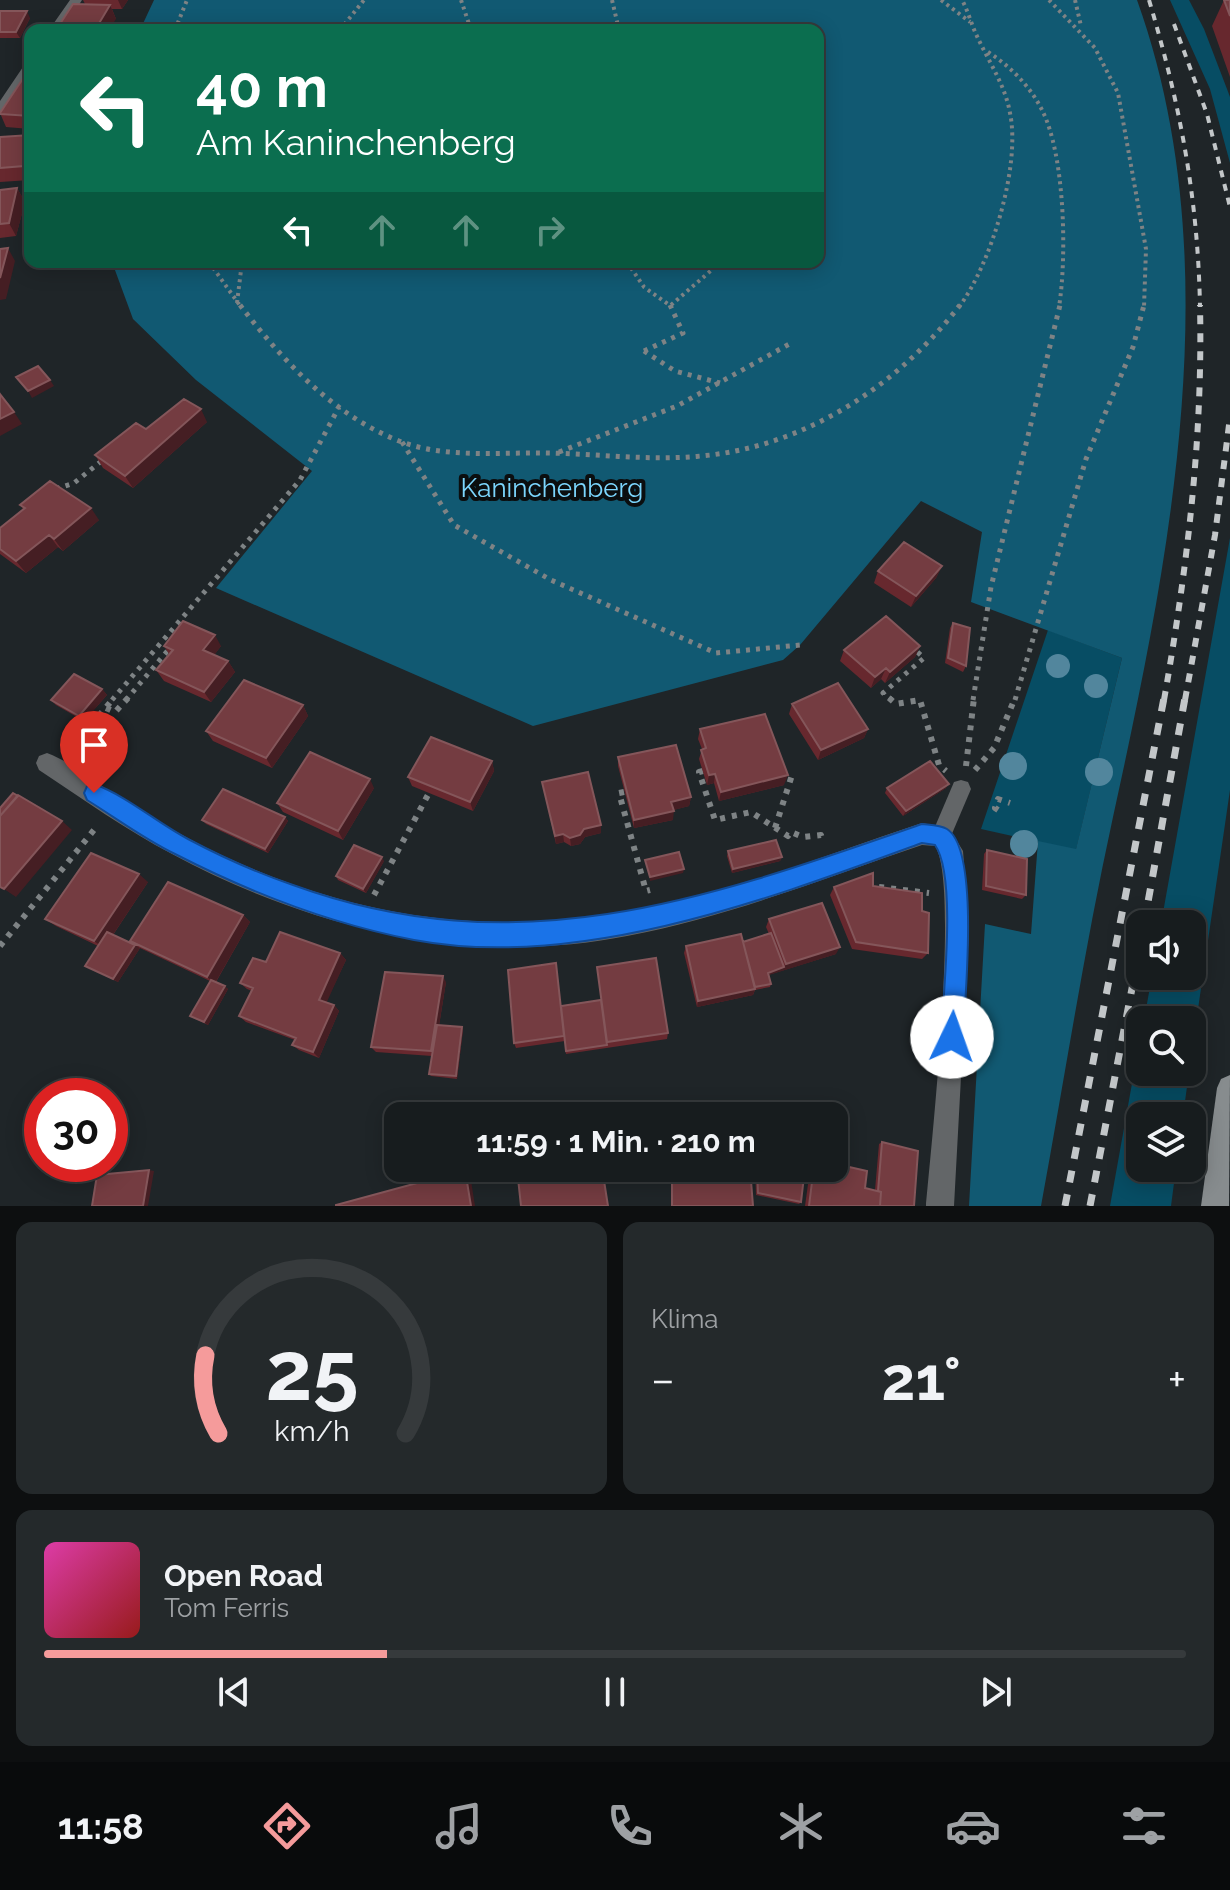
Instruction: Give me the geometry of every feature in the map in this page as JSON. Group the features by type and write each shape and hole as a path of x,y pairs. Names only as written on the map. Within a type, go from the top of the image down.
{"street":[{"path":"60,24 76,0"},
{"path":"0,111 24,76"},
{"path":"47,763 180,846 231,870 292,896 415,929 531,936 581,930 721,902 922,834 941,836 952,851 957,930 940,1206"},
{"path":"1215,1206 1230,1088"}],"lane":[{"path":"941,836 961,789"}],"path":[{"path":"177,24 187,0"},
{"path":"345,24 364,0"},
{"path":"461,0 469,24"},
{"path":"612,0 618,24"},
{"path":"941,0 971,22"},
{"path":"213,268 266,337 339,407 401,441 459,450 646,460 748,449 798,434 870,392 913,356 951,319 981,270 999,214 1012,154 1011,118 1003,84 962,0"},
{"path":"1049,0 1082,28"},
{"path":"987,51 1011,67 1042,109 1053,140 1064,234 1060,303 982,636 966,748 965,778 987,760 1003,733 1054,578 1087,456 1123,378 1145,299 1146,255 1123,134 1123,110 1113,81 1082,28 1075,0"},
{"path":"237,303 241,268"},
{"path":"631,268 644,287 671,305 683,333 644,351 675,371 721,384"},
{"path":"671,305 717,268"},
{"path":"555,454 677,406 793,342"},
{"path":"88,728 300,480 339,407"},
{"path":"401,441 454,525 551,580 716,653 800,645"},
{"path":"47,492 74,483 106,458"},
{"path":"906,641 924,658 883,693 896,704 920,700 939,765"},
{"path":"106,708 115,712 172,650 159,645"},
{"path":"703,771 699,772 715,820 751,812 788,836 791,832 803,837 821,835 825,845"},
{"path":"775,828 792,775"},
{"path":"624,792 619,793 646,891"},
{"path":"363,917 429,793"},
{"path":"998,810 995,808 998,799 1010,803"},
{"path":"0,946 114,806"},
{"path":"875,895 875,886 931,893"}],"shaded area":[{"path":"1170,0 1189,0 1204,29 1230,97 1230,163 1210,89"},
{"path":"1230,538 1230,790 1206,954 1206,910 1164,910"},
{"path":"1048,630 1122,658 1076,850 981,829"},
{"path":"1149,990 1201,990 1198,1006 1147,1006"},
{"path":"1132,1086 1187,1086 1185,1102 1129,1102"},
{"path":"1126,1117 1126,1182 1174,1182 1171,1206 1110,1206"}],"green space":[{"name":"Kaninchenberg","path":"154,0 1137,0 1165,99 1181,200 1186,302 1182,406 1171,510 1154,614 1093,914 1041,1206 969,1206 985,924 1031,934 1038,841 1076,849 1122,658 971,602 982,532 921,501 800,645 783,660 533,726 216,588 312,471 196,380 133,319 114,268 824,268 824,24 143,24"}],"building":[{"path":"1224,0 1230,0 1230,16"},
{"path":"73,4 110,5 99,24 60,24"},
{"path":"0,11 27,11 16,32 0,32"},
{"path":"24,77 24,116 0,113"},
{"path":"24,135 24,166 0,168 0,137"},
{"path":"17,188 9,223 0,224 0,190"},
{"path":"8,248 0,278 0,249"},
{"path":"38,366 50,380 28,391 16,377"},
{"path":"0,394 14,412 0,419"},
{"path":"184,399 201,409 125,476 95,455 136,423 146,429"},
{"path":"50,481 91,508 54,539 49,535 16,561 0,549 0,528 25,508 20,505"},
{"path":"904,542 942,566 916,596 878,571"},
{"path":"886,616 920,646 890,672 886,668 875,677 844,650"},
{"path":"183,621 215,635 203,650 228,661 204,692 156,670 173,650 164,646"},
{"path":"953,623 970,628 966,666 948,658"},
{"path":"74,674 102,689 79,716 51,700"},
{"path":"244,680 303,705 266,758 206,731"},
{"path":"838,683 868,729 821,750 792,704"},
{"path":"765,714 788,775 721,792 715,774 709,775 701,750 706,748 700,729"},
{"path":"94,720 106,726 84,752 73,746"},
{"path":"431,737 492,761 470,802 408,777"},
{"path":"676,745 691,797 671,802 674,811 634,820 618,757"},
{"path":"310,752 370,779 338,831 277,803"},
{"path":"930,761 949,784 906,811 887,788"},
{"path":"588,772 601,825 584,829 580,835 570,838 563,834 555,836 542,782"},
{"path":"223,789 285,817 265,849 202,820"},
{"path":"13,793 18,796 0,816 0,808"},
{"path":"18,795 62,821 4,889 0,887 0,816"},
{"path":"776,840 782,857 733,869 728,851"},
{"path":"354,845 382,857 363,889 336,876"},
{"path":"987,850 1027,859 1026,895 986,886"},
{"path":"679,852 684,869 650,877 645,860"},
{"path":"91,853 139,874 94,941 45,919"},
{"path":"873,873 873,886 922,893 922,911 929,913 928,953 856,942 834,887"},
{"path":"168,882 243,915 207,977 130,941"},
{"path":"822,903 840,947 786,964 769,919"},
{"path":"107,932 135,945 113,979 85,966"},
{"path":"280,932 340,953 319,1000 334,1005 313,1052 292,1045 296,1038 239,1016 253,988 240,983 253,958 266,962"},
{"path":"771,933 784,967 768,973 771,984 755,987 743,942"},
{"path":"741,934 755,989 698,1001 686,946"},
{"path":"656,958 668,1033 607,1042 597,967"},
{"path":"556,963 564,1036 514,1043 508,970"},
{"path":"385,972 443,976 431,1051 371,1047"},
{"path":"211,980 225,986 204,1022 190,1016"},
{"path":"601,1000 607,1045 566,1051 561,1006"},
{"path":"437,1025 462,1027 456,1076 429,1074"},
{"path":"882,1142 918,1151 914,1206 880,1206 881,1192 878,1191"},
{"path":"848,1167 867,1171 865,1188 881,1192 880,1206 809,1206 812,1182 848,1182"},
{"path":"149,1170 143,1206 92,1206 96,1182 128,1182 128,1172"},
{"path":"421,1182 467,1182 471,1206 336,1206"},
{"path":"518,1182 604,1182 608,1206 521,1206"},
{"path":"672,1182 751,1182 753,1206 672,1206"},
{"path":"758,1182 803,1182 801,1202 758,1193"}],"railway":[{"path":"1149,0 1170,77 1185,152 1196,228 1200,307"},
{"path":"1174,24 1207,114 1230,207"},
{"path":"1164,700 1192,503 1199,404 1200,307"},
{"path":"1185,700 1215,535 1230,417"},
{"path":"1065,1206 1164,698"},
{"path":"1147,910 1185,698"},
{"path":"1090,1206 1132,990"}],"route":[{"path":"94,793 180,846 292,896 415,929 480,934 531,936 672,914 780,884 922,834 941,836 952,851 955,869 957,930 952,1037"}]}
